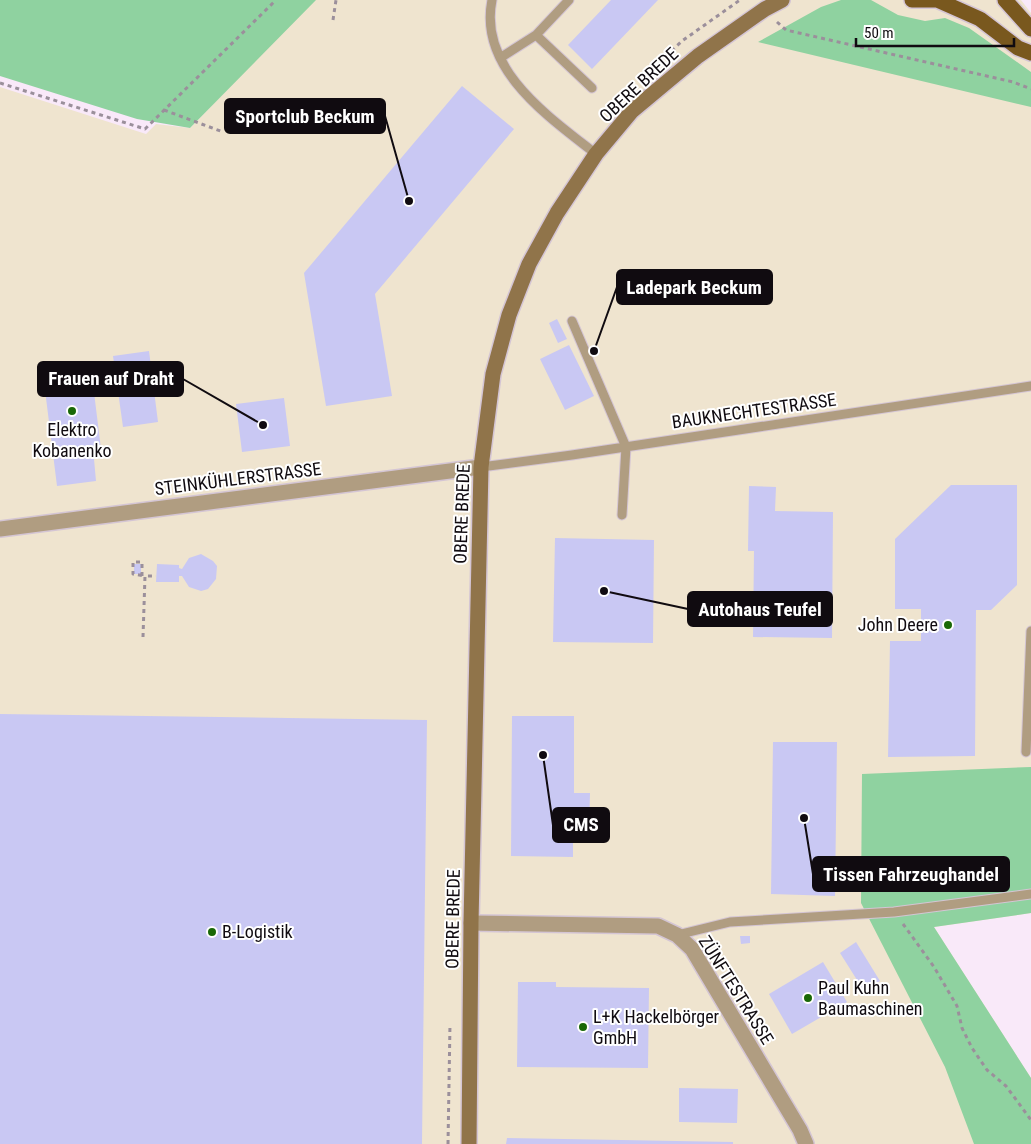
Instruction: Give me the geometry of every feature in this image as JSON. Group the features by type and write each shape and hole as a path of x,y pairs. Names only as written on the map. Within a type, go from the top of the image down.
{"main road":[{"path":"912,0 938,0 980,19 1018,48 1031,53"},
{"path":"1005,0 1031,29"}],"street":[{"name":"OBERE BREDE","path":"469,1144 471,923 481,466 493,374 509,315 529,264 547,230 596,154 632,111 698,56 764,9 782,0"},
{"name":"STEINKÜHLERSTRASSE","path":"0,529 481,466"},
{"name":"ZÜNFTESTRASSE","path":"471,923 658,926 677,935 692,950 800,1130 806,1144"}],"lane":[{"path":"492,0 490,11 493,35 500,58 517,86 562,128 596,154"},
{"path":"500,58 536,36 569,0"},
{"path":"536,36 592,88"},
{"path":"572,321 626,446 622,515"},
{"name":"BAUKNECHTESTRASSE","path":"481,466 1031,386"},
{"path":"1026,752 1031,631"},
{"path":"677,935 730,922 894,912 1031,894"}],"path":[{"path":"0,83 145,129 276,0"},
{"path":"333,20 336,0"},
{"path":"654,67 682,41 740,0"},
{"path":"764,9 786,30 1013,82 1031,89"},
{"path":"164,110 224,132"},
{"path":"143,637 144,576 142,562 133,562 133,574 144,576 156,576"},
{"path":"894,912 934,967 957,1006 962,1028 972,1048 987,1070 1006,1086 1031,1120"},
{"path":"448,1144 450,1017"}],"shaded area":[{"path":"314,0 1021,0 1031,13 1031,913 934,927 1031,1078 1031,1144 0,1144 0,87 146,134 156,124 190,128"}],"green space":[{"path":"0,0 316,0 190,128 137,119 0,76"},
{"path":"841,0 871,0 898,15 925,21 945,18 969,28 1031,72 1031,107 758,42 821,7"},
{"path":"1031,767 1031,913 934,927 1031,1078 1031,1144 974,1144 945,1067 861,903 862,774"}],"building":[{"path":"611,0 658,0 592,69 568,45"},
{"path":"462,86 514,129 375,294 392,396 326,406 304,273"},
{"path":"557,319 567,339 558,343 549,323"},
{"path":"569,345 594,396 565,410 540,359"},
{"path":"149,351 158,422 123,427 113,356"},
{"name":"Elektro Kobanenko","path":"91,368 101,449 93,448 96,481 57,486 43,374"},
{"path":"284,398 290,446 242,452 236,404"},
{"name":"John Deere","path":"951,485 1017,485 1017,585 991,610 976,610 975,756 888,757 890,641 921,641 921,609 895,609 895,539"},
{"path":"749,486 776,487 775,511 833,512 832,638 753,637 754,551 748,551"},
{"path":"555,538 654,540 653,643 553,642"},
{"path":"201,554 213,561 217,566 216,579 208,589 201,591 189,587 182,576 179,576 179,582 156,582 157,564 179,565 179,568 182,569 189,558"},
{"path":"134,564 141,564 141,574 134,574"},
{"name":"B-Logistik","path":"0,714 427,720 422,1144 0,1144"},
{"path":"512,716 574,716 574,793 590,793 589,831 573,831 573,857 511,856"},
{"path":"773,742 837,742 835,896 771,894"},
{"path":"740,936 750,936 750,943 741,944"},
{"path":"856,942 880,981 864,991 840,953"},
{"name":"Paul Kuhn Baumaschinen","path":"823,962 847,1002 792,1034 769,994"},
{"name":"L+K Hackelbörger GmbH","path":"518,982 556,982 556,987 649,988 648,1068 517,1067"},
{"path":"679,1088 738,1089 737,1123 679,1122"},
{"path":"507,1138 733,1142 733,1144 506,1144"}],"place":[{"name":"Sportclub Beckum","path":"409,201"},
{"name":"Ladepark Beckum","path":"594,351"},
{"name":"Elektro Kobanenko","path":"72,411"},
{"name":"Frauen auf Draht","path":"263,425"},
{"name":"Autohaus Teufel","path":"604,591"},
{"name":"John Deere","path":"948,625"},
{"name":"CMS","path":"543,755"},
{"name":"Tissen Fahrzeughandel","path":"804,818"},
{"name":"B-Logistik","path":"212,932"},
{"name":"Paul Kuhn Baumaschinen","path":"808,998"},
{"name":"L+K Hackelbörger GmbH","path":"583,1027"}]}
